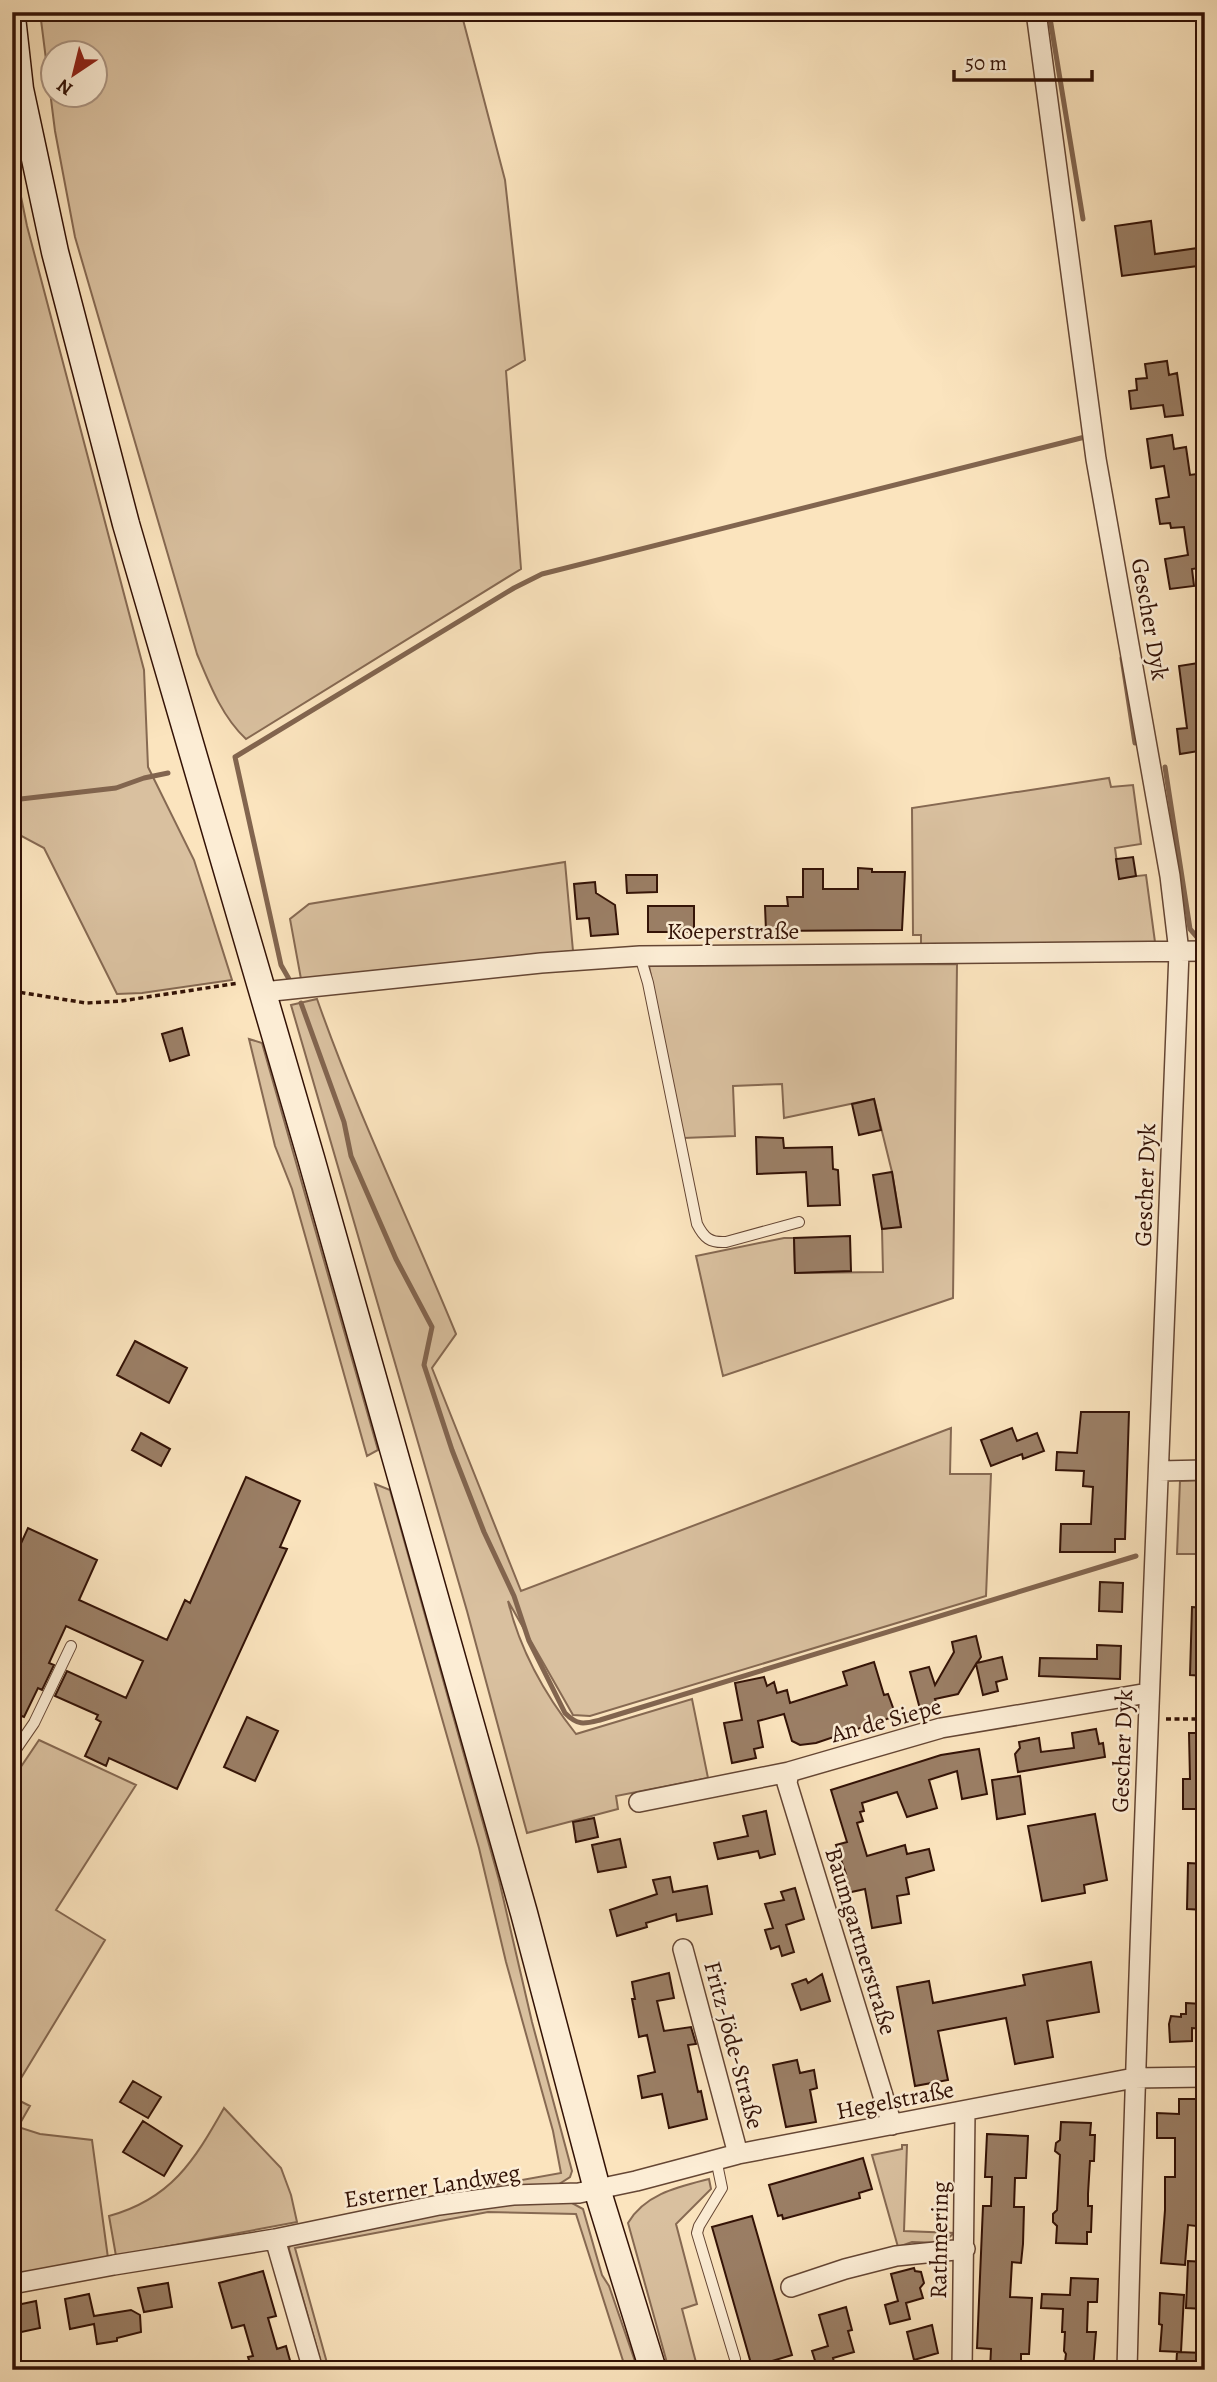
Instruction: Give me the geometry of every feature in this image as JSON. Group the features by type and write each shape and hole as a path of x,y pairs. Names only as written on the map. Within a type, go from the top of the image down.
{"main road":[{"path":"12,17 20,89 55,252 127,524 524,1913 597,2189 653,2370"}],"street":[{"name":"Gescher Dyk","path":"1035,12 1096,458 1170,876 1179,952 1147,1719 1127,2370"},
{"name":"Koeperstraße","path":"261,986 640,956 1205,951"},
{"path":"1159,1471 1205,1470"},
{"name":"An de Siepe","path":"639,1802 789,1772 941,1728 1148,1693"},
{"name":"Baumgartnerstraße","path":"789,1772 786,1783 892,2125"},
{"name":"Fritz-Jöde-Straße","path":"682,1949 738,2154"},
{"name":"Hegelstraße","path":"597,2189 738,2154 1134,2078 1205,2077"},
{"name":"Rathmering","path":"961,2370 965,2249 965,2112"},
{"name":"Esterner Landweg","path":"12,2284 275,2239 439,2205 513,2195 579,2193 597,2189"},
{"path":"275,2239 313,2370"},
{"path":"791,2287 896,2256 965,2249"}],"lane":[{"path":"640,956 648,983 697,1224 702,1235 716,1243 726,1242 799,1222"},
{"path":"12,1755 34,1723 71,1646"},
{"path":"716,2159 722,2188 697,2233 735,2359"}],"path":[{"path":"12,991 86,1003 261,986"},
{"path":"1147,1719 1205,1719"}],"shaded area":[{"path":"40,12 461,12 505,180 525,360 506,371 521,569 246,739 223,710 197,654 75,237 52,108 108,108 108,38 43,38"},
{"path":"12,153 27,226 144,670 148,767 194,860 232,980 117,994 44,848 12,831"},
{"path":"1109,778 1111,787 1133,785 1141,844 1115,848 1119,878 1146,875 1155,942 921,944 921,935 913,935 912,808"},
{"path":"565,862 573,951 301,979 290,919 309,904"},
{"path":"957,964 953,1298 723,1376 696,1256 794,1238 795,1273 883,1272 882,1229 901,1226 892,1172 874,1099 784,1118 782,1084 733,1086 735,1136 683,1138 649,966"},
{"path":"317,999 366,1126 456,1334 432,1368 521,1591 951,1428 950,1474 991,1474 986,1596 590,1716 573,1715 508,1601 519,1637 535,1671 576,1734 692,1699 708,1778 616,1796 618,1809 527,1833 467,1611 291,1005"},
{"path":"249,1039 262,1043 378,1450 367,1456 292,1189 275,1146"},
{"path":"1205,1480 1205,1554 1177,1554 1180,1481"},
{"path":"375,1484 390,1490 499,1880 532,2022 572,2171 570,2177 556,2186 478,2188 561,2173 553,2131 506,1962 479,1848"},
{"path":"39,1740 136,1785 56,1910 105,1940 12,2093 12,1780"},
{"path":"12,2097 30,2106 18,2127 40,2134 92,2140 108,2258 12,2276"},
{"path":"224,2108 281,2168 297,2222 116,2256 109,2216 131,2209 149,2199 178,2176 202,2145"},
{"path":"902,2145 907,2145 904,2231 954,2233 943,2243 912,2242 898,2247 872,2155 902,2149"},
{"path":"709,2179 711,2189 676,2224 697,2304 682,2309 698,2370 669,2370 628,2223 643,2205 653,2198"},
{"path":"493,2203 572,2203 583,2209 602,2275 609,2286 638,2370 626,2370 576,2214 488,2212 295,2248 329,2370 323,2370 289,2249 291,2241"}],"building":[{"path":"1151,221 1155,254 1205,247 1205,265 1122,276 1115,226"},
{"path":"1167,361 1169,375 1177,373 1183,415 1165,417 1163,405 1131,409 1129,391 1137,390 1136,379 1147,378 1145,364"},
{"path":"1172,435 1174,449 1186,447 1190,475 1205,473 1205,544 1202,544 1205,567 1192,569 1194,586 1170,589 1165,559 1188,555 1184,527 1171,528 1170,523 1160,524 1156,499 1169,497 1164,466 1151,468 1147,439"},
{"path":"1205,662 1205,750 1180,754 1177,729 1187,728 1179,666"},
{"path":"1133,857 1136,876 1119,879 1116,859"},
{"path":"858,868 872,869 872,872 905,872 902,930 766,931 765,906 788,906 787,897 803,897 803,869 823,869 823,889 858,889"},
{"path":"626,875 657,875 657,892 627,893"},
{"path":"595,882 596,893 615,905 618,934 591,936 589,918 577,919 574,884"},
{"path":"648,906 694,906 694,932 648,932"},
{"path":"182,1028 189,1055 170,1061 162,1034"},
{"path":"874,1099 881,1130 859,1135 852,1104"},
{"path":"756,1137 783,1138 784,1148 832,1147 833,1169 838,1170 840,1205 808,1206 806,1172 757,1174"},
{"path":"892,1172 901,1227 882,1229 873,1175"},
{"path":"850,1236 851,1271 795,1273 794,1238"},
{"path":"135,1341 187,1368 169,1403 117,1375"},
{"path":"1081,1412 1129,1412 1125,1539 1115,1539 1115,1552 1060,1552 1061,1524 1091,1524 1093,1487 1083,1486 1084,1471 1056,1470 1057,1452 1077,1453"},
{"path":"1012,1428 1017,1441 1037,1433 1044,1451 1023,1459 1022,1454 991,1466 981,1440"},
{"path":"141,1433 170,1449 161,1466 132,1450"},
{"path":"246,1477 300,1501 280,1547 287,1549 177,1789 109,1758 106,1766 85,1756 101,1722 96,1719 98,1715 55,1696 67,1671 126,1698 143,1661 66,1626 49,1663 54,1665 42,1690 38,1688 24,1717 12,1712 12,1563 28,1528 97,1560 79,1600 167,1640 185,1600 190,1603"},
{"path":"1100,1582 1123,1583 1122,1612 1099,1611"},
{"path":"1192,1607 1205,1608 1205,1676 1190,1675"},
{"path":"976,1636 981,1657 977,1663 1002,1657 1007,1679 996,1682 998,1691 983,1695 976,1664 958,1694 935,1699 937,1704 920,1709 910,1672 929,1667 935,1685 954,1652 952,1642"},
{"path":"1097,1645 1121,1646 1120,1679 1039,1676 1040,1658 1097,1659"},
{"path":"874,1662 884,1695 888,1694 896,1716 816,1743 800,1745 792,1741 784,1714 758,1721 763,1747 754,1749 756,1758 732,1763 724,1723 742,1720 735,1683 764,1677 767,1686 774,1682 777,1693 787,1690 790,1703 847,1685 843,1672"},
{"path":"247,1717 278,1731 255,1781 224,1767"},
{"path":"1096,1729 1099,1744 1103,1743 1105,1757 1018,1772 1015,1754 1020,1748 1019,1742 1039,1738 1041,1752 1074,1748 1072,1733"},
{"path":"1189,1733 1205,1733 1205,1809 1183,1809 1183,1779 1190,1779"},
{"path":"979,1749 987,1794 962,1799 957,1771 929,1780 937,1808 907,1817 897,1792 862,1803 864,1811 860,1812 863,1821 857,1823 867,1856 905,1845 907,1854 929,1849 934,1870 906,1878 909,1894 897,1896 901,1923 872,1928 865,1889 847,1893 843,1875 846,1874 836,1845 847,1842 831,1790 941,1755"},
{"path":"1020,1776 1025,1814 997,1819 992,1780"},
{"path":"766,1811 775,1854 760,1858 758,1851 718,1859 714,1843 748,1836 743,1816"},
{"path":"1095,1814 1107,1880 1084,1885 1085,1893 1042,1901 1028,1826"},
{"path":"594,1818 598,1837 576,1842 573,1822"},
{"path":"620,1839 626,1867 598,1872 592,1845"},
{"path":"1188,1863 1205,1864 1205,1910 1187,1909"},
{"path":"670,1877 673,1892 707,1886 712,1914 677,1921 676,1914 617,1936 610,1910 657,1894 653,1880"},
{"path":"795,1888 804,1919 786,1925 794,1952 782,1956 779,1946 771,1949 765,1930 773,1928 765,1904 784,1900 781,1892"},
{"path":"1091,1962 1099,2012 1047,2021 1053,2057 1015,2064 1006,2018 938,2031 948,2080 915,2086 897,1987 929,1981 933,2003 1025,1985 1023,1975"},
{"path":"669,1973 674,1998 657,2001 664,2031 691,2027 696,2044 688,2045 707,2119 669,2128 662,2094 642,2098 638,2076 655,2072 647,2035 639,2037 632,1999 635,1999 632,1982"},
{"path":"822,1974 830,2001 801,2010 792,1984 806,1979 808,1983"},
{"path":"1186,2003 1202,2004 1202,2007 1205,2007 1205,2029 1192,2028 1192,2041 1170,2042 1171,2016 1181,2017 1181,2014 1186,2014"},
{"path":"797,2060 800,2073 814,2070 817,2088 810,2090 816,2122 786,2127 773,2065"},
{"path":"133,2081 161,2097 148,2118 120,2102"},
{"path":"1179,2099 1205,2099 1205,2130 1201,2131 1199,2168 1205,2169 1205,2227 1188,2225 1185,2265 1161,2263 1165,2177 1175,2177 1175,2138 1157,2138 1157,2113 1179,2114"},
{"path":"143,2121 182,2146 164,2176 123,2152"},
{"path":"1061,2122 1091,2123 1090,2135 1095,2135 1088,2194 1088,2206 1092,2206 1091,2232 1087,2232 1087,2244 1056,2243 1057,2226 1053,2222 1053,2214 1057,2210 1060,2155 1055,2151 1056,2143 1060,2140"},
{"path":"987,2134 1028,2136 1026,2178 1015,2178 1014,2207 1024,2207 1023,2244 1021,2263 1012,2262 1010,2297 1032,2298 1029,2354 1021,2354 1021,2370 990,2370 991,2349 977,2348 983,2206 991,2206 992,2177 985,2177"},
{"path":"863,2158 872,2189 859,2193 860,2198 783,2219 782,2215 778,2216 769,2185"},
{"path":"752,2216 792,2355 752,2367 712,2227"},
{"path":"1188,2261 1205,2262 1205,2309 1186,2308"},
{"path":"914,2268 915,2271 921,2272 924,2283 920,2288 923,2298 906,2303 910,2319 890,2324 885,2305 898,2301 891,2274"},
{"path":"263,2271 276,2316 268,2318 277,2349 286,2346 291,2364 282,2367 283,2370 252,2370 248,2357 253,2356 244,2325 232,2328 219,2283"},
{"path":"1071,2278 1098,2279 1097,2302 1088,2302 1087,2332 1096,2332 1093,2370 1064,2370 1066,2354 1065,2332 1062,2332 1063,2309 1041,2308 1042,2294 1070,2295"},
{"path":"168,2283 172,2307 144,2312 138,2288"},
{"path":"1160,2293 1184,2295 1181,2352 1160,2351"},
{"path":"89,2294 94,2316 131,2310 140,2315 141,2332 117,2338 117,2341 97,2344 94,2324 70,2329 65,2299"},
{"path":"36,2301 40,2328 12,2334 12,2306"},
{"path":"846,2307 852,2330 848,2331 854,2352 833,2358 836,2370 818,2370 812,2351 828,2346 819,2315"},
{"path":"932,2325 938,2353 914,2360 907,2332"},
{"path":"1177,2352 1205,2353 1205,2370 1176,2370"}],"waterway":[{"path":"1049,12 1083,219"},
{"path":"289,979 281,965 235,757 514,588 542,574 1089,437"},
{"path":"1122,658 1135,743"},
{"path":"1165,767 1190,929 1197,937 1205,938"},
{"path":"12,800 116,788 168,773"},
{"path":"301,1003 344,1122 351,1156 396,1259 432,1327 424,1365 452,1450 484,1532 514,1596 529,1641 565,1713 574,1720 585,1723 600,1720 1136,1556"}]}
